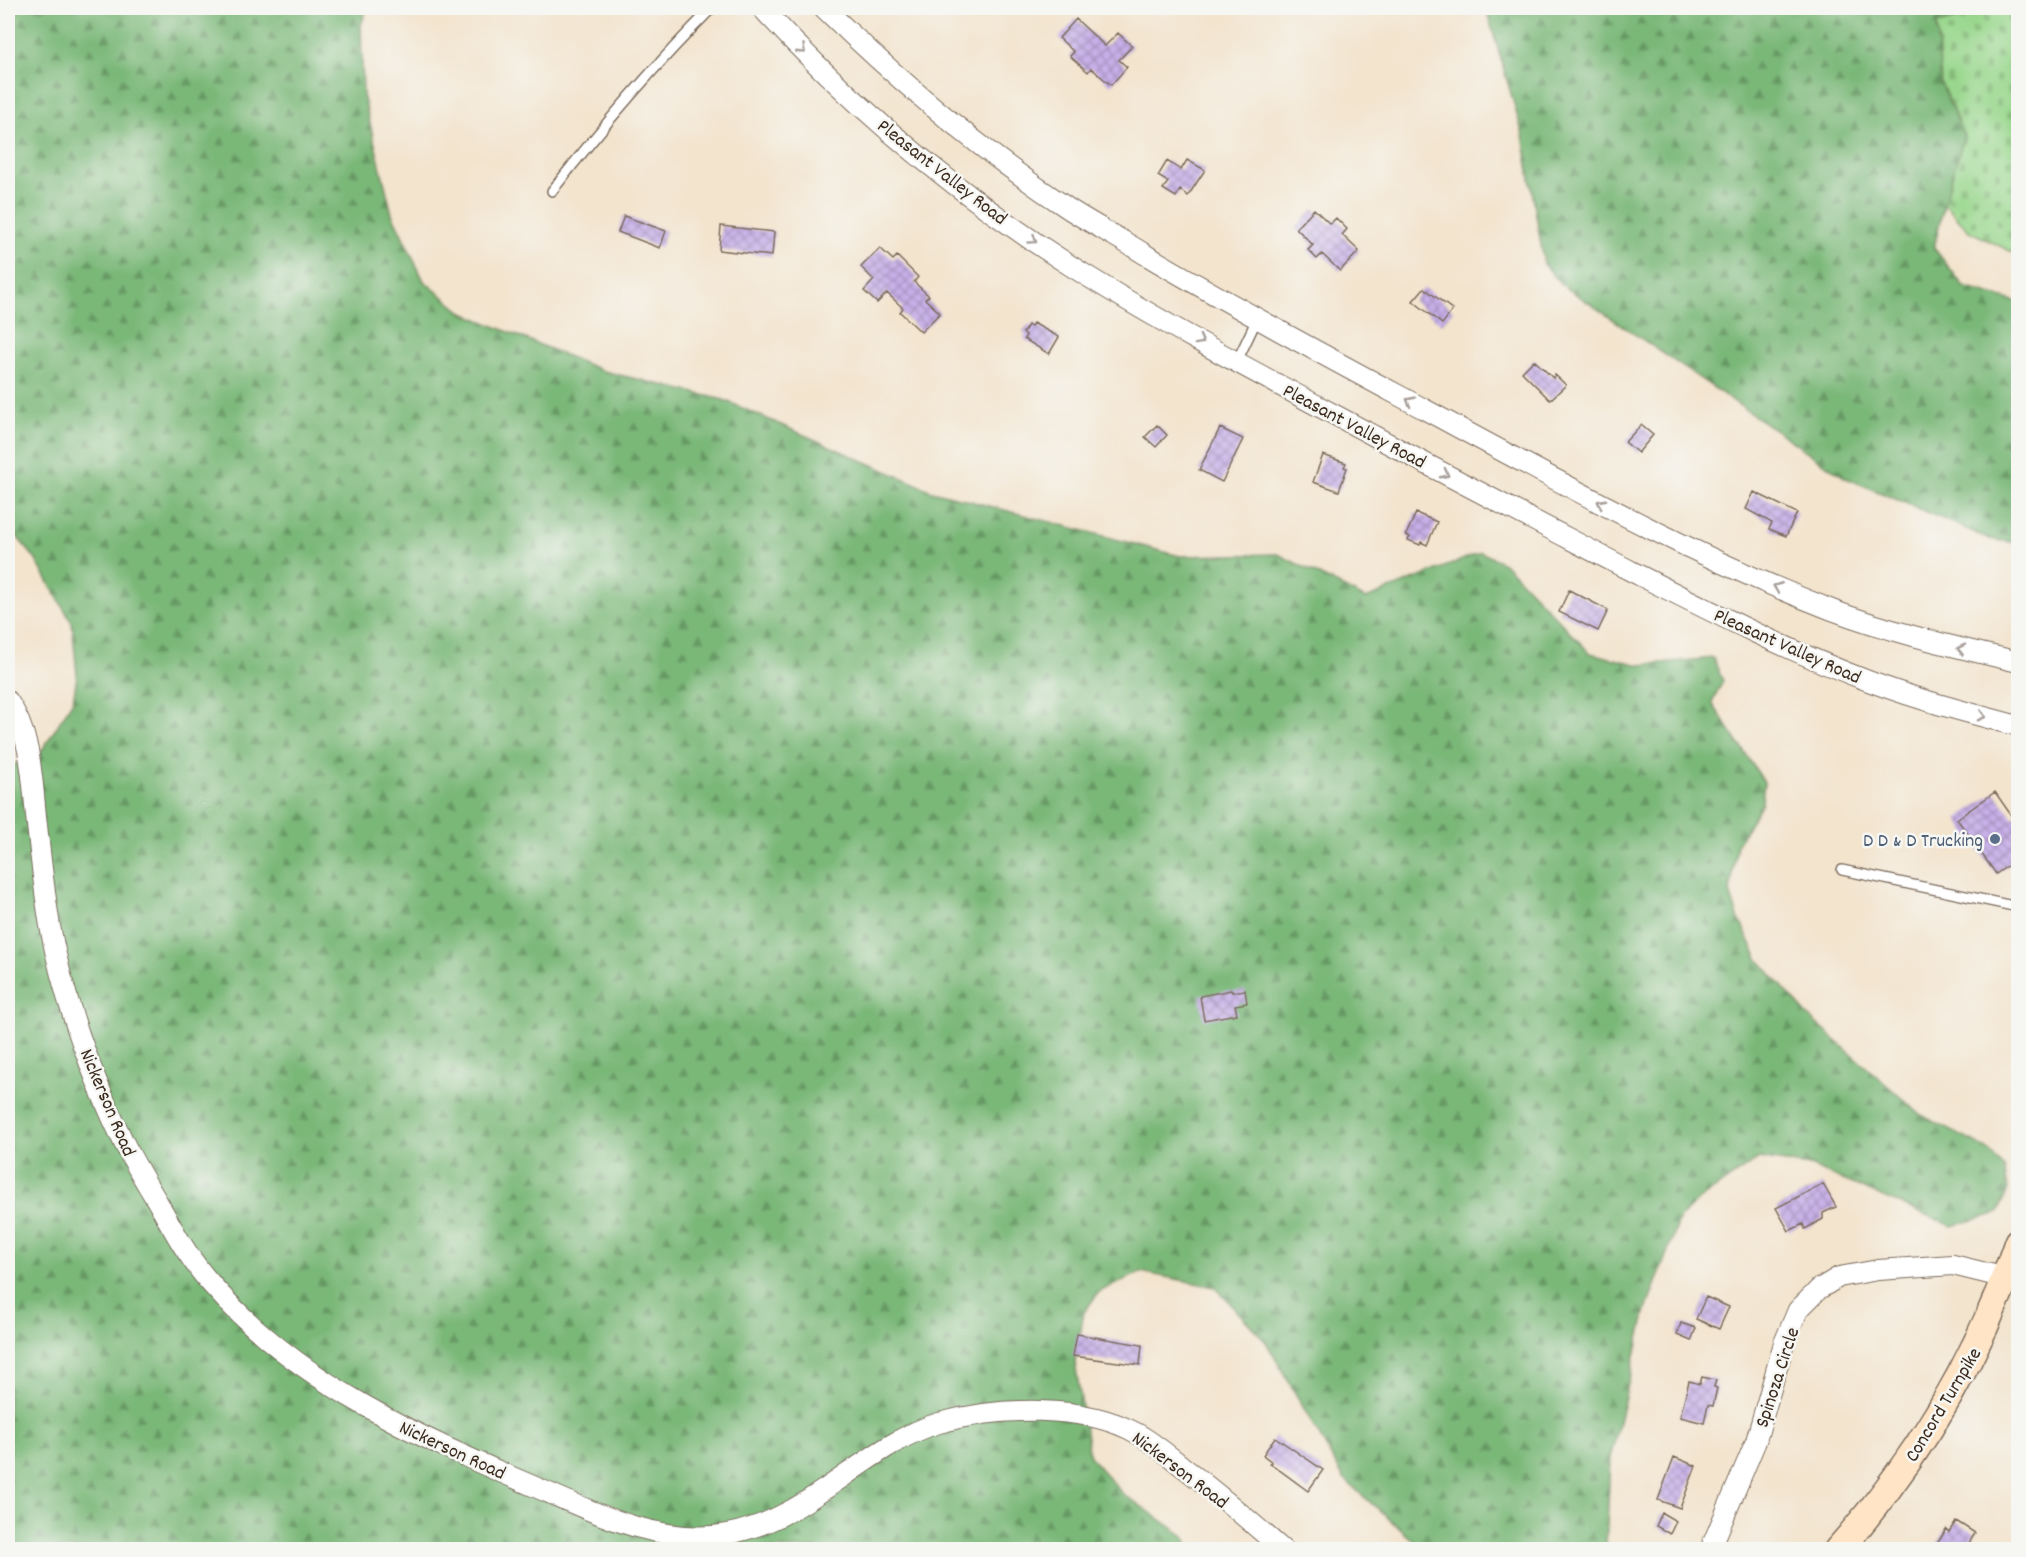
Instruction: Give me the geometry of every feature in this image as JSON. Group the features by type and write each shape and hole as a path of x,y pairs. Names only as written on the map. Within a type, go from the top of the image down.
{"street":[{"name":"Pleasant Valley Road","path":"762,8 852,98 922,159 995,214 1069,265 1146,311 1478,492 1723,618 1806,656 1873,682 1945,706 2019,726"},
{"path":"824,8 890,71 959,128 1069,209 1257,319 1656,532 1744,574 1835,611 1893,630 2019,662"},
{"name":"Nickerson Road","path":"8,701 16,713 29,754 50,923 60,974 103,1095 126,1146 183,1246 211,1284 258,1331 326,1381 410,1430 456,1453 588,1510 643,1529 702,1538 752,1529 775,1519 798,1507 885,1448 938,1423 984,1415 1040,1410 1097,1419 1138,1434 1158,1448 1217,1493 1283,1550"},
{"name":"Concord Turnpike","path":"1838,1550 1866,1518 1906,1465 1944,1407 1979,1342 2019,1242"},
{"name":"Spinoza Circle","path":"1710,1550 1756,1441 1784,1343 1798,1310 1819,1289 1839,1277 1878,1270 1942,1265 1953,1265 2006,1278"}],"lane":[{"path":"552,191 591,141 668,52 712,8"},
{"path":"1237,361 1257,319"},
{"path":"1842,870 2019,907"}],"green space":[{"path":"8,8 367,8 361,25 363,95 392,214 424,281 463,313 603,371 724,400 932,491 1180,556 1278,554 1366,599 1481,552 1504,563 1590,653 1640,665 1713,658 1723,681 1712,703 1764,782 1762,803 1737,844 1730,892 1738,917 1759,960 1809,1017 1921,1115 1987,1149 2004,1167 2008,1190 1998,1213 1952,1226 1810,1166 1759,1158 1699,1200 1680,1218 1646,1310 1610,1459 1606,1549 1423,1549 1344,1479 1266,1342 1215,1287 1141,1272 1099,1292 1084,1312 1075,1362 1090,1457 1122,1493 1184,1536 1190,1549 8,1549 8,767 39,755 73,701 77,675 72,623 34,557 8,526"},
{"path":"1486,8 2000,8 1937,24 1941,83 1964,136 1934,248 1964,287 2018,302 2018,543 1990,539 1846,478 1561,284 1544,264 1523,135"},
{"path":"2000,8 2018,8 2018,255 1969,231 1944,204 1964,136 1941,83 1937,24"}],"building":[{"path":"1076,19 1105,46 1118,33 1132,46 1119,60 1127,67 1111,85 1091,68 1088,72 1070,56 1074,52 1059,38"},
{"path":"1187,160 1205,170 1188,196 1180,190 1176,197 1163,189 1168,182 1158,176 1167,161 1181,170"},
{"path":"1314,209 1330,224 1336,218 1347,229 1342,235 1359,251 1340,271 1322,254 1317,259 1308,250 1313,245 1296,228"},
{"path":"624,216 666,231 660,248 618,232"},
{"path":"721,226 774,232 772,256 719,250"},
{"path":"880,248 893,260 897,256 918,277 914,282 929,296 925,299 940,313 921,332 900,312 903,308 887,293 877,303 864,291 874,280 861,267"},
{"path":"1424,288 1453,310 1442,324 1413,301"},
{"path":"1033,323 1059,337 1049,354 1024,339 1026,335 1023,333 1028,325 1031,327"},
{"path":"1534,360 1553,378 1555,375 1566,385 1550,400 1522,372"},
{"path":"1157,425 1167,435 1156,447 1145,437"},
{"path":"1641,425 1653,435 1638,453 1625,442"},
{"path":"1220,428 1243,439 1222,482 1199,470"},
{"path":"1323,455 1346,463 1344,467 1347,468 1339,491 1313,482"},
{"path":"1754,492 1797,513 1786,536 1769,529 1772,523 1746,509"},
{"path":"1416,513 1437,522 1427,545 1408,540 1410,537 1406,535"},
{"path":"1569,590 1608,610 1598,631 1559,612"},
{"name":"D D & D Trucking","path":"1995,792 2013,818 2018,815 2018,858 1996,874 1957,819"},
{"path":"1231,990 1232,992 1245,990 1247,1003 1235,1005 1237,1014 1204,1020 1200,996"},
{"path":"1823,1184 1836,1207 1823,1213 1823,1219 1805,1229 1803,1224 1789,1231 1776,1208"},
{"path":"1706,1297 1729,1307 1719,1329 1696,1319"},
{"path":"1681,1323 1696,1328 1691,1341 1677,1335"},
{"path":"1077,1334 1142,1345 1140,1365 1073,1356"},
{"path":"1702,1377 1716,1380 1714,1387 1717,1388 1713,1406 1708,1405 1704,1423 1680,1417 1689,1381 1700,1384"},
{"path":"1275,1437 1323,1470 1308,1491 1270,1463 1272,1462 1263,1455"},
{"path":"1674,1457 1696,1466 1680,1508 1658,1500"},
{"path":"1662,1513 1676,1521 1670,1534 1656,1526"},
{"path":"1956,1521 1975,1533 1965,1550 1938,1550 1936,1546 1946,1529 1949,1532"}],"place":[{"name":"D D & D Trucking","path":"1995,839"}]}
